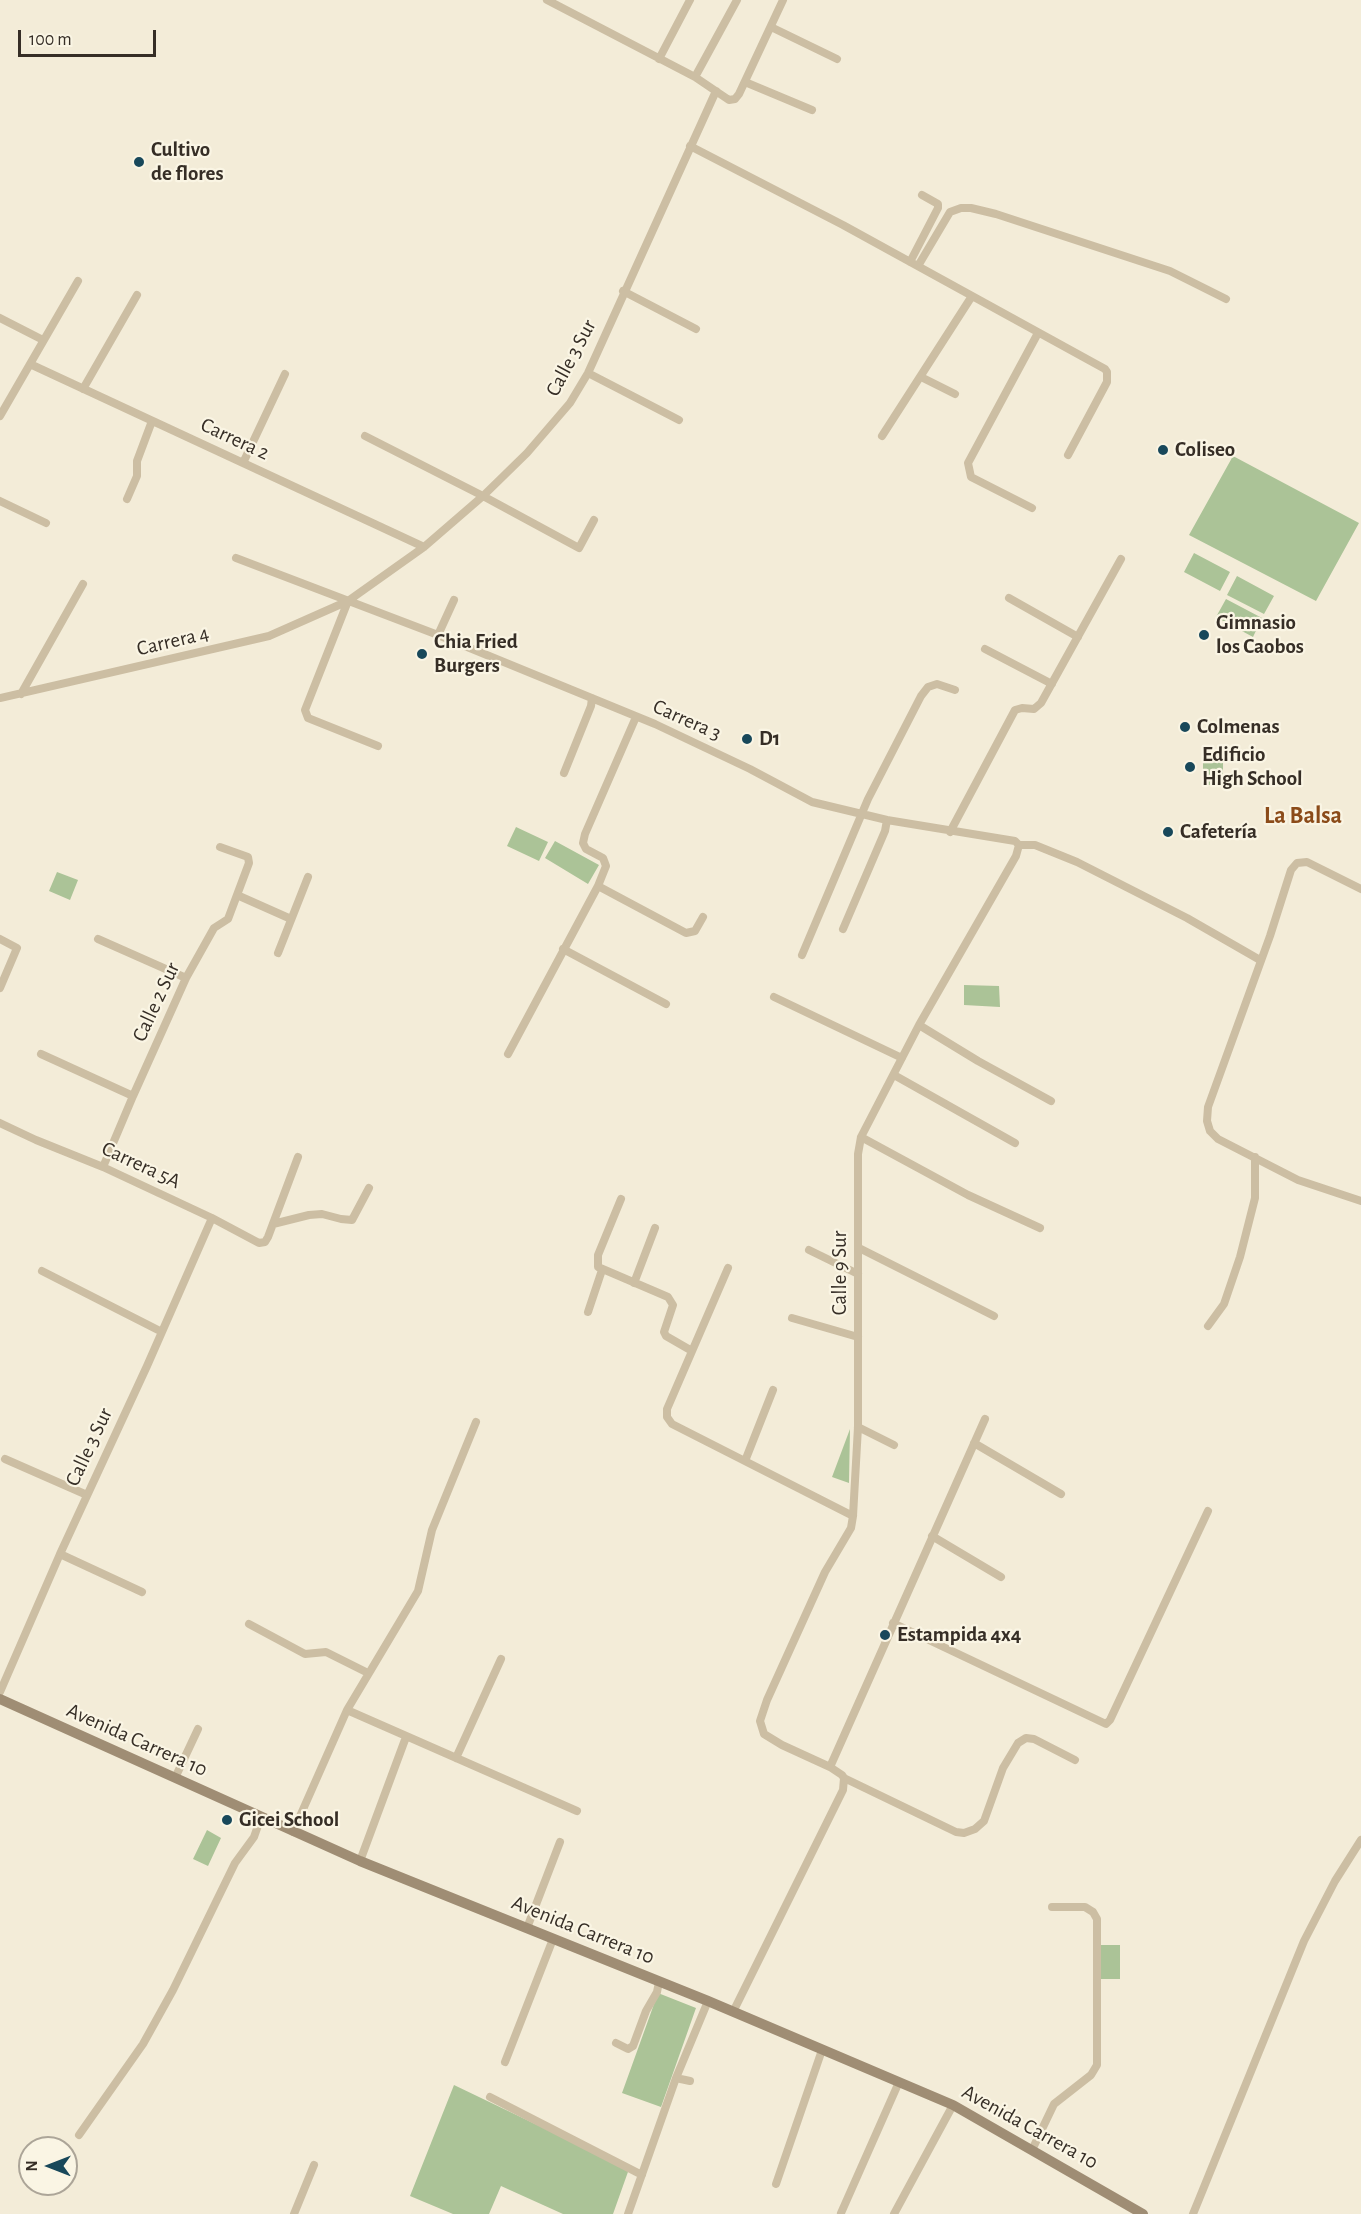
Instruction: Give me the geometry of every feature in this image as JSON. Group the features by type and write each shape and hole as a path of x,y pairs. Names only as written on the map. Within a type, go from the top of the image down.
{"street":[{"path":"547,0 695,77 729,100 735,99 745,82 783,0"},
{"path":"659,59 690,0"},
{"path":"695,77 737,0"},
{"path":"771,27 837,59"},
{"path":"745,82 812,111"},
{"name":"Calle 3 Sur","path":"348,601 424,547 483,496 527,453 570,403 588,373 623,291 716,91"},
{"path":"690,146 918,266 1107,372 1107,382 1068,455"},
{"path":"910,262 938,208 938,204 922,195"},
{"path":"918,266 950,212 961,208 971,208 996,214 1170,271 1226,299"},
{"path":"0,416 78,281"},
{"path":"623,291 696,329"},
{"path":"83,389 137,295"},
{"path":"882,436 972,296"},
{"path":"0,318 43,340"},
{"path":"1032,508 971,477 968,463 1038,333"},
{"name":"Carrera 2","path":"30,364 424,547"},
{"path":"588,373 679,420"},
{"path":"243,463 285,374"},
{"path":"921,377 955,394"},
{"path":"127,499 137,476 137,461 152,421"},
{"path":"365,436 579,548 594,520"},
{"path":"0,501 46,524"},
{"name":"Carrera 3","path":"236,558 438,635 655,724 726,757 812,802 887,820 1015,841 1019,845 1035,845 1077,862 1187,918 1260,960"},
{"path":"950,832 1015,710 1034,709 1039,706 1121,559"},
{"path":"21,694 83,584"},
{"path":"1009,598 1078,637"},
{"path":"438,635 454,600"},
{"path":"348,601 304,710 309,718 378,746"},
{"name":"Carrera 4","path":"0,698 269,636 348,601"},
{"path":"985,649 1052,684"},
{"path":"802,955 862,814 924,690 937,684 955,690"},
{"path":"564,773 591,706 592,698"},
{"path":"508,1054 598,886 606,862 586,849 583,843 585,834 636,717"},
{"path":"843,929 885,831 887,820"},
{"name":"Calle 9 Sur","path":"830,1767 764,1734 760,1721 767,1700 825,1572 851,1528 858,1428 858,1154 861,1137 919,1025 1016,856 1019,845"},
{"name":"Calle 2 Sur","path":"103,1167 132,1096 186,978 214,928 228,919 237,895 249,861 248,858 220,847"},
{"path":"1361,889 1307,862 1297,862 1291,870 1270,936 1208,1107 1210,1131 1218,1139 1298,1180 1361,1201"},
{"path":"278,953 309,877"},
{"path":"598,886 686,933 694,931 703,917"},
{"path":"237,895 291,919"},
{"path":"0,939 18,948 0,988"},
{"path":"98,939 186,978"},
{"path":"563,949 666,1004"},
{"path":"774,997 902,1058"},
{"path":"919,1025 1051,1101"},
{"path":"41,1054 132,1096"},
{"path":"894,1075 1016,1143"},
{"name":"Carrera 5A","path":"0,1123 103,1167 212,1218 259,1243 265,1242 273,1224"},
{"path":"861,1137 968,1195 1040,1228"},
{"path":"273,1224 298,1157"},
{"path":"1208,1326 1224,1304 1240,1257 1255,1198 1255,1157"},
{"path":"273,1224 322,1214 352,1220 369,1188"},
{"path":"621,1199 598,1255 598,1267 671,1301 673,1305 664,1332 666,1336 692,1351"},
{"name":"Calle 3 Sur","path":"0,1692 212,1218"},
{"path":"634,1283 655,1228"},
{"path":"859,1248 994,1316"},
{"path":"809,1250 858,1274"},
{"path":"728,1268 667,1409 667,1417 672,1424 853,1516"},
{"path":"588,1312 602,1270"},
{"path":"42,1271 162,1332"},
{"path":"792,1318 858,1337"},
{"path":"745,1461 773,1390"},
{"path":"985,1419 830,1767 842,1774 844,1778 956,1832 964,1833 975,1829 984,1821 1003,1768 1018,1743 1026,1738 1034,1739 1075,1760"},
{"path":"293,1832 347,1710 418,1591 432,1530 476,1422"},
{"path":"858,1428 894,1445"},
{"path":"974,1443 1061,1494"},
{"path":"5,1459 87,1495"},
{"path":"893,1623 1106,1724 1110,1720 1208,1511"},
{"path":"932,1536 1001,1577"},
{"path":"60,1554 142,1592"},
{"path":"249,1624 305,1654 326,1652 368,1673"},
{"path":"456,1758 501,1659"},
{"name":"Avenida Carrera 10","path":"0,1699 360,1861 708,2001 953,2105 1143,2214"},
{"path":"347,1710 577,1812"},
{"path":"175,1778 198,1729"},
{"path":"360,1861 406,1737"},
{"path":"733,2012 843,1790 844,1778"},
{"path":"79,2135 143,2044 173,1990 235,1863 254,1837 261,1817"},
{"path":"1193,2214 1304,1941 1335,1881 1361,1840"},
{"path":"527,1928 560,1842"},
{"path":"1032,2150 1054,2104 1091,2075 1097,2065 1097,1919 1093,1912 1085,1907 1052,1907"},
{"path":"505,2062 553,1939"},
{"path":"616,2043 628,2049 633,2046 646,2011 657,1992 659,1982"},
{"path":"628,2214 676,2078 708,2001"},
{"path":"776,2184 822,2050"},
{"path":"676,2078 690,2081"},
{"path":"841,2213 899,2082"},
{"path":"489,2097 642,2175"},
{"path":"894,2214 953,2105"},
{"path":"294,2214 314,2165"}],"green space":[{"path":"1233,456 1359,523 1316,601 1189,535"},
{"path":"1194,553 1230,572 1220,591 1184,572"},
{"path":"1237,576 1274,596 1264,614 1227,595"},
{"path":"1226,599 1262,618 1253,637 1216,617"},
{"path":"1203,751 1223,751 1223,785 1203,785"},
{"path":"516,827 548,842 539,861 507,846"},
{"path":"555,841 599,865 588,884 545,858"},
{"path":"57,872 78,880 70,900 49,891"},
{"path":"964,985 999,986 1000,1007 964,1005"},
{"path":"850,1429 849,1482 849,1483 832,1477"},
{"path":"207,1830 221,1838 208,1866 193,1859"},
{"path":"1099,1945 1120,1945 1120,1979 1100,1979"},
{"path":"658,1993 696,2008 661,2107 622,2093"},
{"path":"454,2085 629,2169 613,2214 563,2214 501,2186 489,2214 453,2214 410,2196"}],"place":[{"name":"Cultivo de flores","path":"139,162"},
{"name":"Coliseo","path":"1163,450"},
{"name":"Gimnasio los Caobos","path":"1204,635"},
{"name":"Chia Fried Burgers","path":"422,654"},
{"name":"Colmenas","path":"1185,727"},
{"name":"D1","path":"747,739"},
{"name":"Edificio High School","path":"1190,767"},
{"name":"Cafetería","path":"1168,832"},
{"name":"Estampida 4x4","path":"885,1635"},
{"name":"Gicei School","path":"227,1820"}],"district":[{"name":"La Balsa","path":"1303,816"}]}
